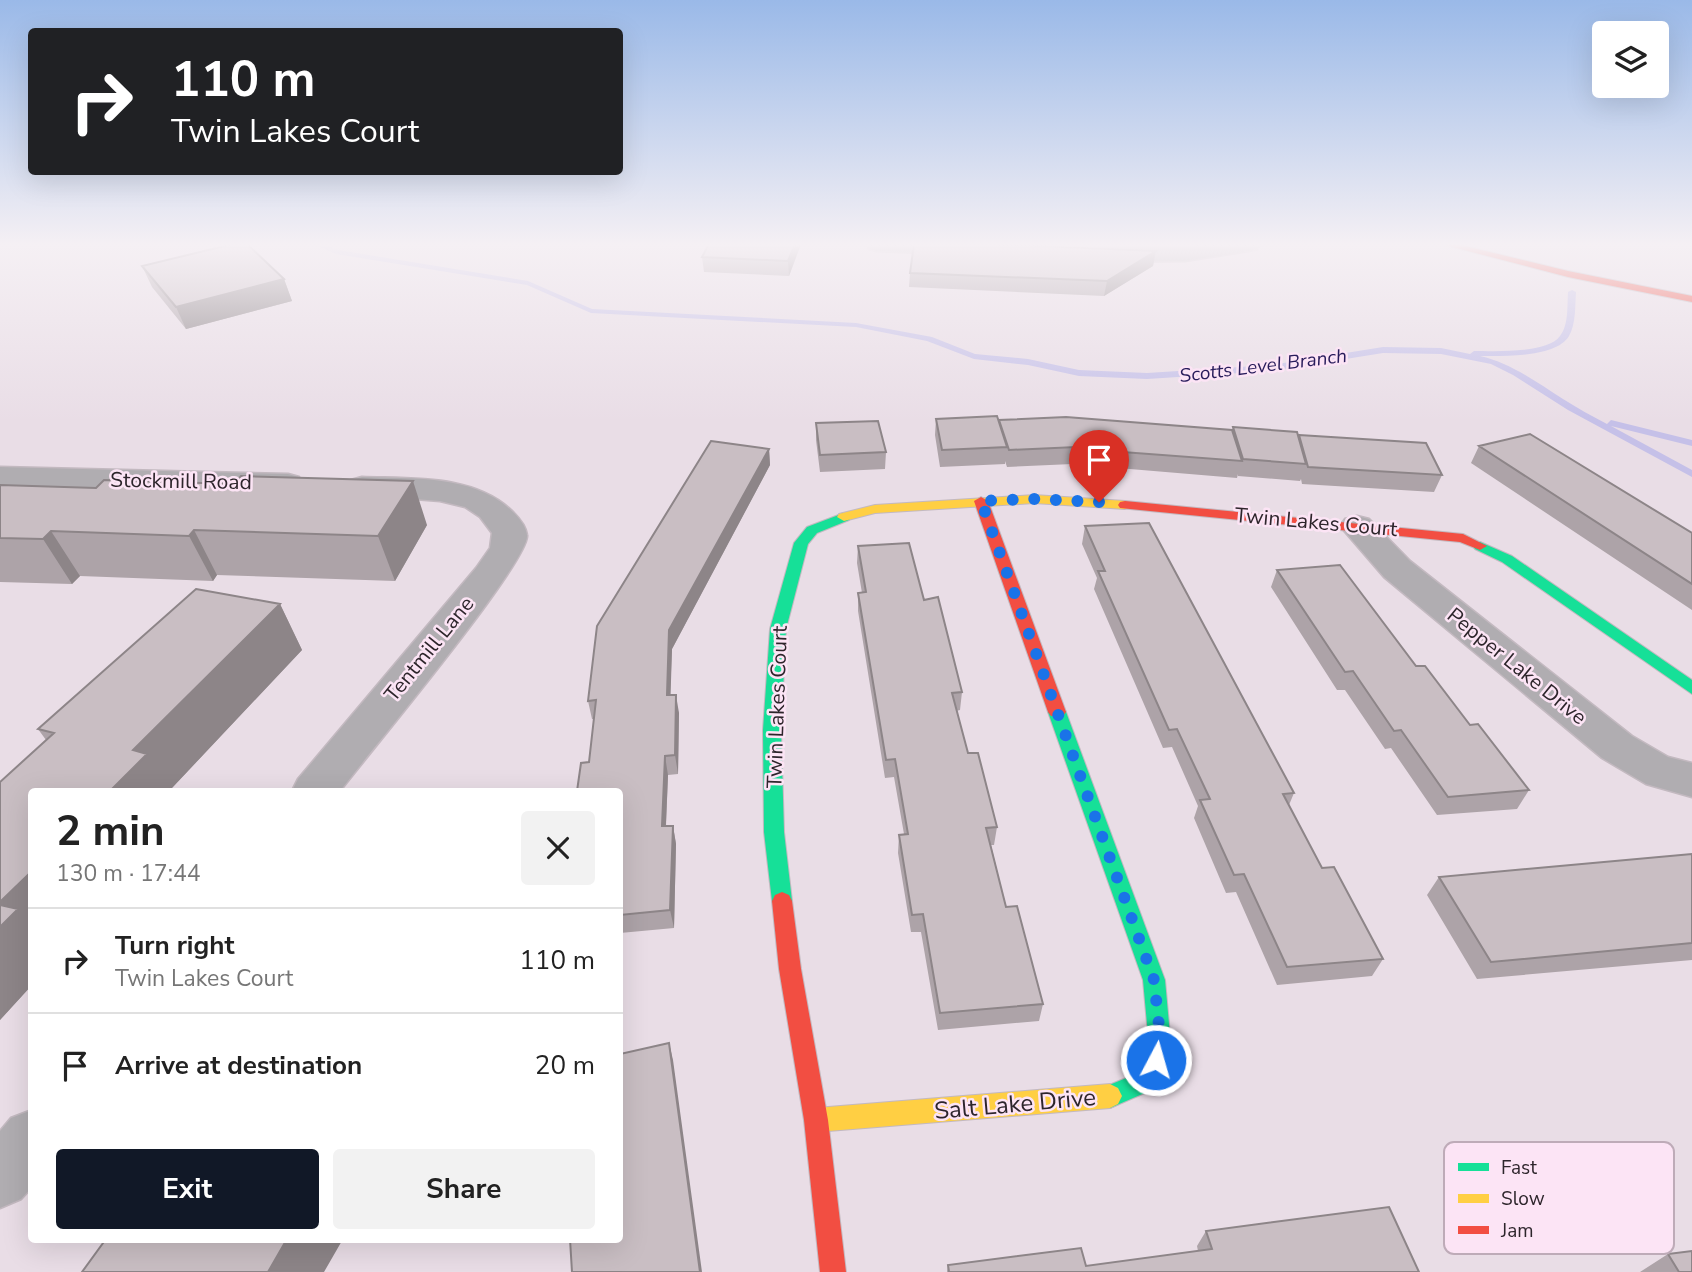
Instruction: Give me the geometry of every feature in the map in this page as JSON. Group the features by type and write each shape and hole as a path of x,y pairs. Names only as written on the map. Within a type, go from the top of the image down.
{"street":[{"name":"Stockmill Road","path":"0,477 329,485 442,492 467,496 485,504"},
{"name":"Twin Lakes Court","path":"833,1272 816,1120 790,969 774,832 772,730 778,629 801,543 812,530 831,521 875,509 1034,499 1099,502 1441,534 1463,538 1507,559 1692,688"},
{"name":"Salt Lake Drive","path":"816,1120 1108,1097 1137,1085 1156,1060 1160,1035 1154,980 981,501"},
{"name":"Tentmill Lane","path":"316,788 489,576 509,544 510,530 485,504"},
{"name":"Pepper Lake Drive","path":"1357,526 1397,569 1617,747 1644,766 1673,778 1692,780"},
{"path":"0,1178 28,1144"}],"building":[{"path":"173,303 190,303 176,307"},
{"path":"997,416 1007,447 942,450 936,419"},
{"path":"1066,417 1232,430 1242,461 1109,451 1098,449 1098,446 1009,450 999,420"},
{"path":"878,421 886,452 820,455 816,423"},
{"path":"1233,427 1297,432 1306,464 1243,459"},
{"path":"1530,434 1692,533 1692,584 1479,446"},
{"path":"1299,435 1426,443 1442,475 1308,467"},
{"path":"711,441 769,449 669,630 667,695 676,695 675,755 665,756 662,826 673,826 670,910 623,915 623,788 577,788 581,763 589,762 596,700 588,701 597,626"},
{"path":"241,476 413,481 378,536 194,530 189,536 51,531 43,539 0,538 0,485 96,488 104,480 234,484"},
{"path":"1149,523 1294,793 1283,794 1322,868 1334,867 1383,959 1287,967 1244,874 1234,875 1200,800 1210,799 1177,729 1169,730 1098,571 1105,571 1085,526"},
{"path":"909,543 924,600 938,597 962,692 952,693 968,753 978,753 997,827 986,828 1006,907 1017,906 1043,1004 940,1013 923,914 912,915 899,835 908,834 895,759 886,760 858,593 866,592 858,546"},
{"path":"1340,565 1416,666 1425,666 1470,725 1478,724 1529,790 1448,797 1401,730 1394,731 1353,671 1345,672 1277,570"},
{"path":"196,589 280,604 133,750 147,754 113,788 28,788 28,875 0,902 0,782 54,733 38,729"},
{"path":"1692,854 1692,943 1491,962 1439,877"},
{"path":"0,905 18,909 0,927"},
{"path":"669,1043 700,1272 572,1272 570,1243 623,1243 623,1053"},
{"path":"1389,1207 1419,1272 949,1272 948,1265 1081,1248 1086,1266 1212,1249 1206,1231"},
{"path":"103,1243 285,1243 268,1272 82,1272"},
{"path":"1692,1251 1692,1272 1679,1272 1668,1254"}],"waterway":[{"name":"Scotts Level Branch","path":"572,303 591,311 856,325 929,339 974,356 1028,362 1079,373 1147,376 1271,368 1383,350 1441,351 1494,362 1571,408 1692,474"},
{"path":"1474,354 1523,352 1549,347 1559,342 1565,336 1571,303"},
{"path":"1611,423 1692,443"}],"traffic: fast":[{"path":"782,901 774,832 772,730 778,629 801,543 812,530 844,517"},
{"path":"1480,546 1507,559 1692,688"},
{"path":"1057,712 1154,980 1159,1035 1154,1061 1139,1084 1110,1096"}],"traffic: slow":[{"path":"844,517 875,509 1034,499 1125,505"},
{"path":"816,1120 1110,1096"}],"traffic: jam":[{"path":"981,501 1057,712"},
{"path":"1125,505 1463,538 1480,546"},
{"path":"782,901 790,969 816,1120 833,1272"}],"route":[{"path":"1099,502 1034,499 981,501 1154,980 1160,1035 1156,1060"}]}
